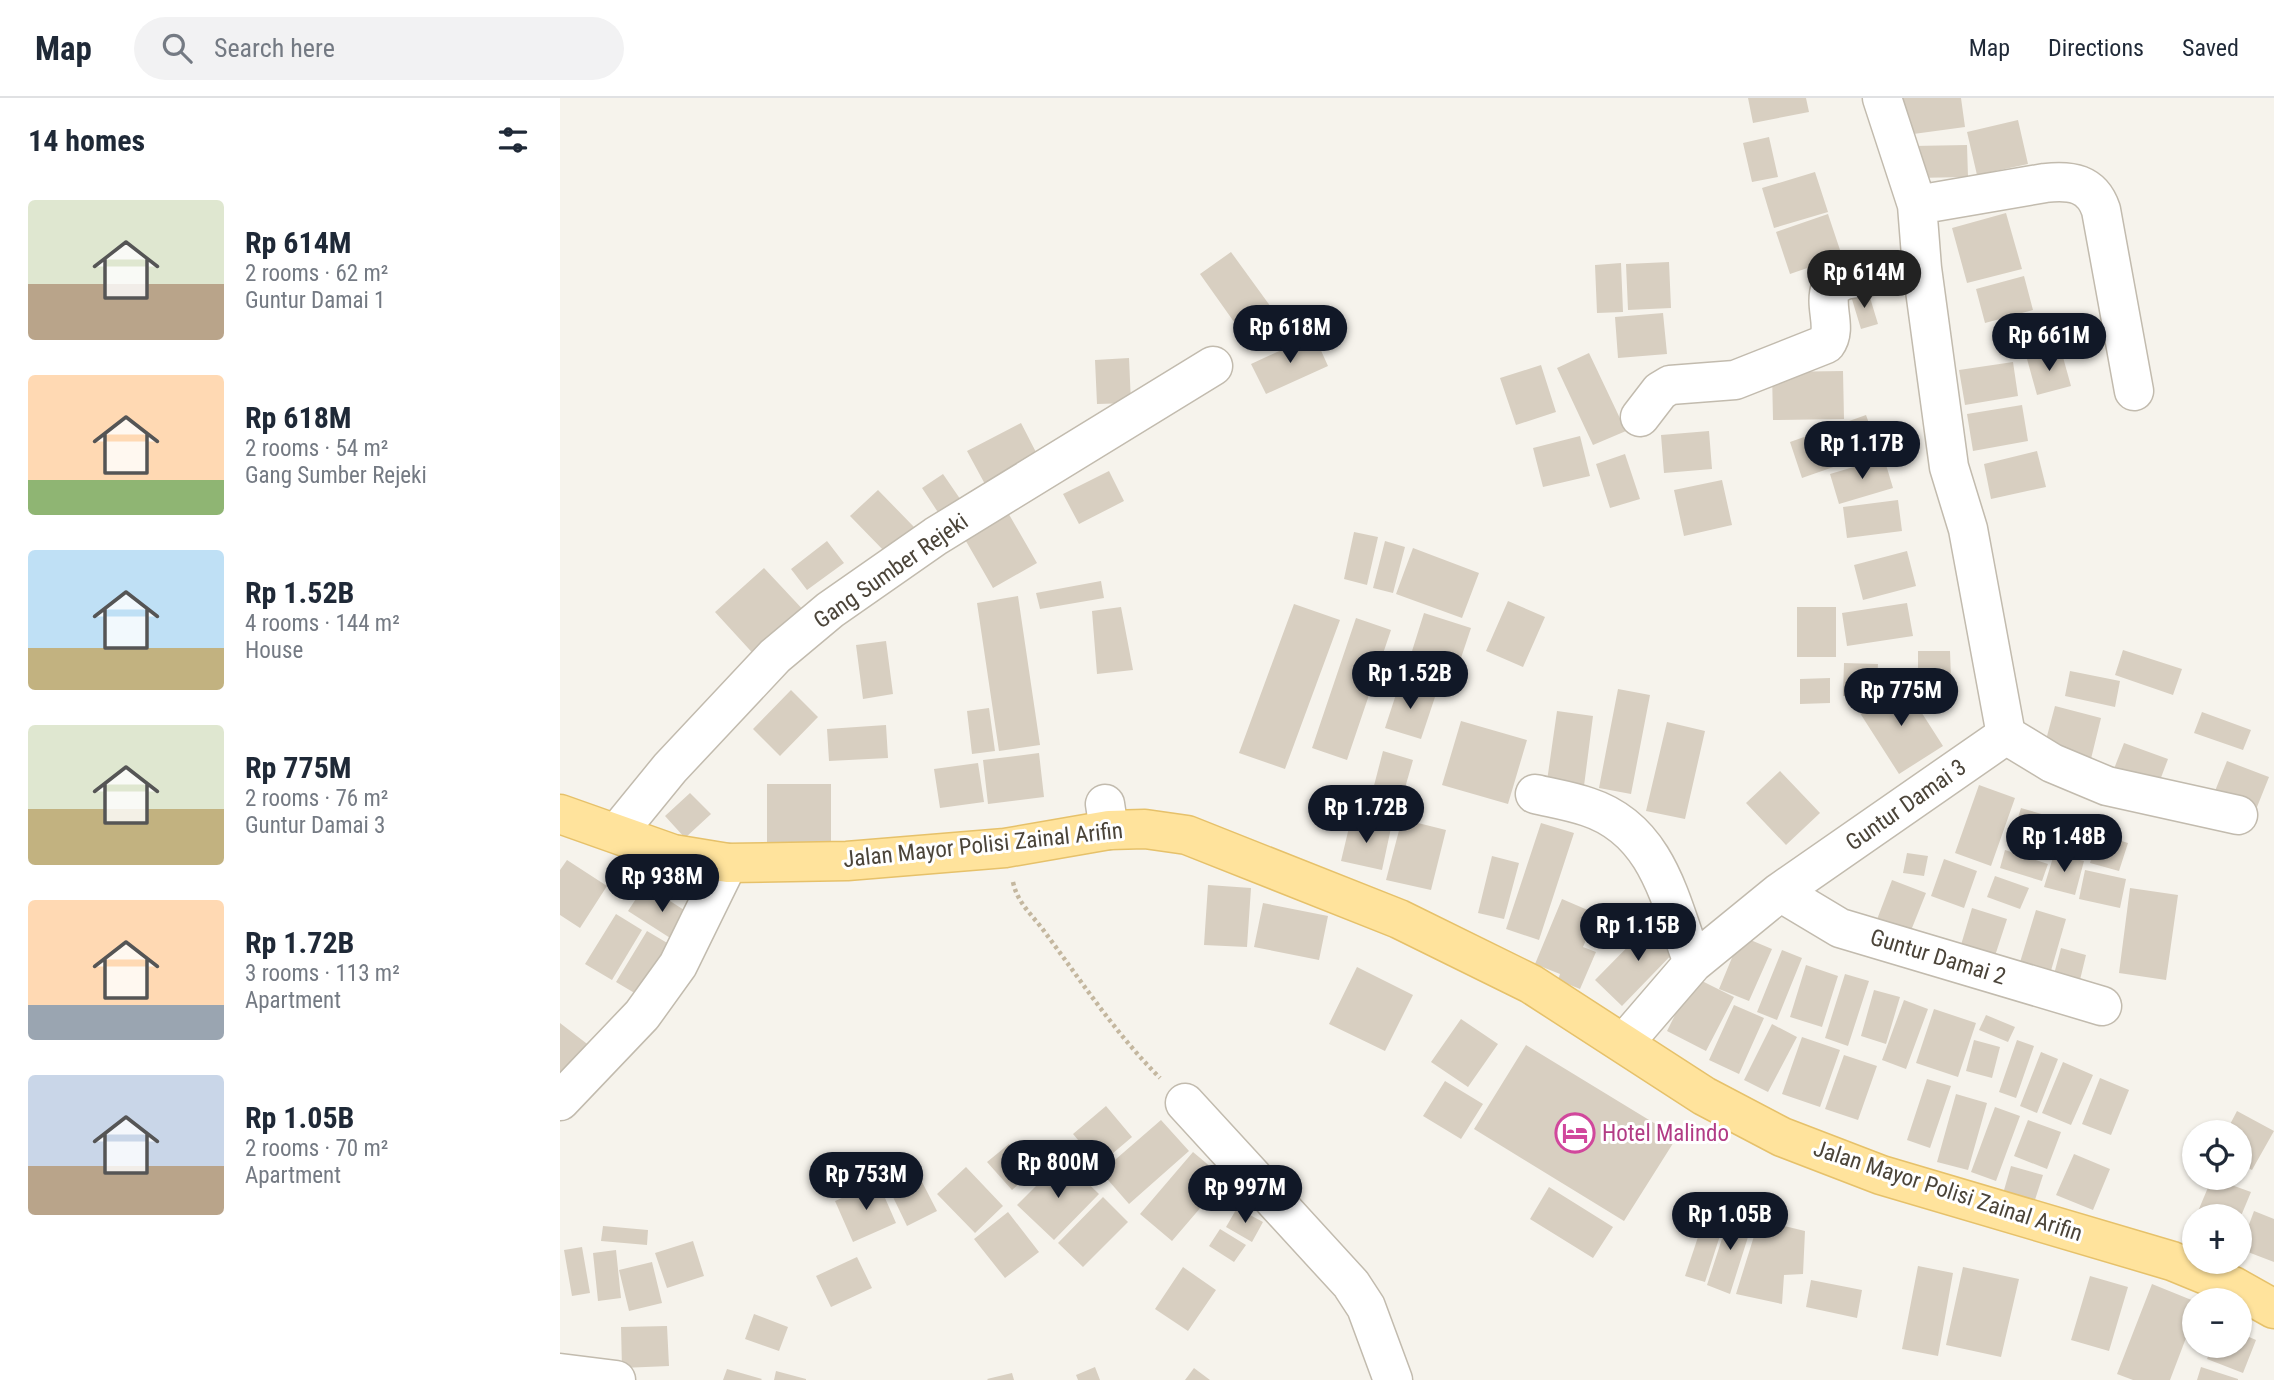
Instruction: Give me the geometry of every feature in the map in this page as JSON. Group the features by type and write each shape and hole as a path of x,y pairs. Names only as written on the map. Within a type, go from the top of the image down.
{"main road":[{"name":"Jalan Mayor Polisi Zainal Arifin","path":"560,814 673,854 728,863 848,861 1005,848 1107,817 1145,829 1187,835 1329,889 1399,919 1531,984 1625,1042 1704,1096 1782,1137 1881,1175 2172,1261 2233,1286 2274,1309"}],"street":[{"path":"1882,98 1917,205 1922,268 1949,467 1968,529 2006,735 2052,763 2106,786 2238,815"},
{"path":"1917,205 2062,181 2088,188 2096,197 2101,210 2134,391"},
{"path":"1640,417 1660,391 1670,385 1735,380 1826,344 1831,334 1828,295 1831,287 1844,280 1922,268"},
{"name":"Gang Sumber Rejeki","path":"617,833 670,768 775,656 830,610 936,536 1213,366"},
{"name":"Guntur Damai 3","path":"1625,1042 1693,963 1780,892 2006,735"},
{"path":"1535,794 1589,807 1610,817 1644,842 1655,862 1693,963"},
{"path":"560,1101 642,1015 678,965 728,863"},
{"name":"Guntur Damai 2","path":"1780,892 1840,928 2102,1006"},
{"path":"1185,1103 1351,1284 1366,1307 1393,1380"},
{"path":"560,1373 617,1380"}],"path":[{"path":"1005,848 1016,897 1117,1032 1185,1103"}],"building":[{"path":"1748,98 1806,98 1809,112 1753,123"},
{"path":"1901,98 1961,98 1965,127 1906,135"},
{"path":"2018,120 2028,164 1977,175 1967,132"},
{"path":"1769,137 1778,177 1752,182 1743,143"},
{"path":"1967,145 1968,177 1914,178 1913,146"},
{"path":"1815,172 1828,212 1774,228 1762,188"},
{"path":"2006,213 2022,269 1967,283 1952,228"},
{"path":"1828,214 1842,256 1790,274 1776,232"},
{"path":"1231,252 1276,314 1244,336 1200,274"},
{"path":"1669,262 1671,308 1628,310 1626,264"},
{"path":"1621,263 1623,312 1597,313 1595,265"},
{"path":"2024,276 2033,310 1985,323 1976,289"},
{"path":"1868,291 1878,324 1861,329 1851,296"},
{"path":"1663,313 1667,354 1618,358 1615,317"},
{"path":"2036,319 2043,344 2000,355 1993,330"},
{"path":"1314,335 1328,366 1266,394 1251,364"},
{"path":"2061,350 2071,386 2037,395 2027,359"},
{"path":"1589,353 1626,431 1593,445 1557,368"},
{"path":"1129,358 1131,403 1097,404 1095,360"},
{"path":"2013,362 2018,396 1965,405 1959,370"},
{"path":"1541,365 1556,412 1516,425 1500,378"},
{"path":"1843,371 1844,419 1773,420 1772,372"},
{"path":"2022,405 2028,441 1973,451 1967,414"},
{"path":"1866,415 1879,451 1802,478 1790,442"},
{"path":"1021,423 1039,458 986,486 967,451"},
{"path":"1709,431 1712,469 1664,473 1661,435"},
{"path":"1580,436 1590,476 1543,487 1533,448"},
{"path":"2037,451 2046,487 1991,499 1984,464"},
{"path":"1625,454 1640,499 1610,508 1596,464"},
{"path":"1884,458 1893,488 1839,504 1830,474"},
{"path":"1109,471 1124,501 1079,524 1063,494"},
{"path":"943,474 967,509 945,523 922,488"},
{"path":"1722,480 1732,525 1684,536 1674,490"},
{"path":"878,490 915,528 887,554 850,516"},
{"path":"1898,500 1902,531 1847,538 1843,507"},
{"path":"1007,511 1037,563 993,588 963,536"},
{"path":"1354,532 1378,537 1367,585 1344,579"},
{"path":"827,541 844,563 807,590 791,569"},
{"path":"1385,541 1405,547 1393,593 1373,588"},
{"path":"1413,548 1479,573 1462,618 1396,594"},
{"path":"1907,551 1916,586 1863,600 1854,565"},
{"path":"764,568 808,615 759,660 715,612"},
{"path":"1101,581 1104,598 1040,609 1036,593"},
{"path":"1018,596 1040,745 999,751 977,603"},
{"path":"1508,601 1545,617 1523,667 1486,651"},
{"path":"1907,603 1913,636 1847,646 1842,613"},
{"path":"1294,604 1340,620 1285,769 1239,753"},
{"path":"1121,607 1133,670 1097,674 1092,611"},
{"path":"1797,607 1836,607 1836,657 1797,657"},
{"path":"1424,613 1471,628 1453,682 1407,667"},
{"path":"1356,618 1391,630 1347,760 1312,748"},
{"path":"886,641 893,694 863,699 856,645"},
{"path":"2123,650 2182,669 2173,695 2115,675"},
{"path":"1918,651 1950,651 1951,679 1918,679"},
{"path":"1844,663 1878,664 1876,698 1843,696"},
{"path":"2070,671 2120,681 2115,707 2065,696"},
{"path":"1830,678 1830,703 1800,704 1800,679"},
{"path":"1400,682 1436,694 1421,739 1385,728"},
{"path":"1902,682 1943,746 1899,774 1858,710"},
{"path":"1618,689 1650,695 1631,794 1599,788"},
{"path":"791,690 818,717 780,756 753,729"},
{"path":"2055,706 2101,718 2089,767 2042,755"},
{"path":"989,708 995,751 972,754 967,711"},
{"path":"1557,711 1593,716 1584,786 1547,781"},
{"path":"2202,712 2251,730 2243,750 2194,733"},
{"path":"1461,721 1527,740 1508,804 1442,785"},
{"path":"1667,722 1705,731 1685,819 1646,811"},
{"path":"886,725 888,758 829,761 827,729"},
{"path":"2124,743 2168,759 2156,791 2112,774"},
{"path":"1383,751 1413,760 1399,809 1370,801"},
{"path":"1039,753 1044,797 988,804 983,760"},
{"path":"2227,761 2269,777 2255,812 2213,796"},
{"path":"978,763 984,802 940,808 934,769"},
{"path":"1780,771 1820,813 1786,845 1746,803"},
{"path":"767,784 831,784 831,855 767,855"},
{"path":"1979,785 2015,798 1991,866 1955,853"},
{"path":"690,793 711,814 685,838 665,816"},
{"path":"2021,808 2059,819 2048,858 2009,846"},
{"path":"1351,819 1391,828 1382,870 1341,861"},
{"path":"1402,819 1446,830 1431,890 1386,880"},
{"path":"1541,823 1574,833 1539,940 1506,929"},
{"path":"2062,824 2090,832 2082,858 2055,850"},
{"path":"2099,834 2128,843 2119,871 2090,863"},
{"path":"2005,850 2048,864 2042,881 2000,868"},
{"path":"1907,853 1928,856 1924,876 1903,873"},
{"path":"2054,854 2084,861 2075,895 2044,887"},
{"path":"1492,856 1519,863 1504,919 1478,913"},
{"path":"1944,859 1977,871 1964,908 1931,896"},
{"path":"567,860 607,886 580,928 560,915 560,870"},
{"path":"2085,870 2126,879 2120,908 2079,899"},
{"path":"1995,876 2029,888 2020,909 1987,897"},
{"path":"1892,880 1926,893 1906,943 1873,930"},
{"path":"645,885 695,917 678,943 628,911"},
{"path":"1208,885 1251,888 1247,947 1204,945"},
{"path":"2130,888 2178,895 2166,980 2119,973"},
{"path":"1562,899 1597,914 1583,947 1596,952 1580,989 1558,980 1560,974 1535,964"},
{"path":"1263,903 1328,916 1319,960 1254,947"},
{"path":"1972,908 2007,919 1992,965 1958,955"},
{"path":"2036,910 2066,919 2048,981 2017,972"},
{"path":"616,914 642,930 612,980 585,964"},
{"path":"1654,920 1681,945 1622,1006 1595,980"},
{"path":"647,931 674,947 643,998 616,982"},
{"path":"1741,936 1772,949 1749,1001 1719,989"},
{"path":"2061,948 2086,955 2079,984 2053,978"},
{"path":"1782,950 1802,958 1777,1020 1757,1012"},
{"path":"1806,965 1838,976 1822,1027 1790,1017"},
{"path":"1357,967 1413,995 1385,1051 1329,1024"},
{"path":"1845,974 1869,981 1848,1046 1825,1038"},
{"path":"1694,977 1734,997 1706,1051 1667,1031"},
{"path":"1874,990 1900,997 1886,1044 1861,1036"},
{"path":"1904,1000 1928,1009 1906,1069 1882,1060"},
{"path":"1734,1005 1764,1018 1739,1074 1709,1060"},
{"path":"1934,1009 1976,1023 1958,1077 1916,1063"},
{"path":"1986,1015 2015,1027 2008,1042 1979,1030"},
{"path":"1461,1019 1498,1044 1468,1087 1431,1062"},
{"path":"560,1023 595,1050 560,1095"},
{"path":"1772,1024 1797,1037 1768,1092 1744,1080"},
{"path":"1802,1037 1840,1050 1820,1107 1782,1094"},
{"path":"1974,1040 2000,1047 1992,1078 1966,1071"},
{"path":"2017,1040 2034,1046 2016,1098 1999,1092"},
{"name":"Hotel Malindo","path":"1526,1045 1677,1137 1624,1221 1474,1129"},
{"path":"2041,1052 2058,1059 2037,1113 2020,1106"},
{"path":"1844,1055 1877,1066 1858,1120 1825,1109"},
{"path":"2063,1062 2093,1075 2071,1125 2042,1113"},
{"path":"2100,1078 2129,1090 2111,1135 2082,1124"},
{"path":"1927,1079 1951,1086 1930,1148 1907,1140"},
{"path":"1445,1081 1483,1104 1461,1139 1423,1116"},
{"path":"1956,1094 1987,1103 1968,1170 1937,1162"},
{"path":"1106,1106 1132,1137 1099,1165 1073,1134"},
{"path":"1995,1107 2020,1116 1996,1181 1971,1172"},
{"path":"2237,1111 2274,1131 2252,1170 2252,1120 2232,1120"},
{"path":"1161,1120 1189,1151 1129,1204 1101,1172"},
{"path":"2028,1120 2061,1132 2047,1169 2014,1156"},
{"path":"1009,1144 1033,1172 1012,1190 987,1162"},
{"path":"1193,1152 1225,1179 1172,1241 1140,1214"},
{"path":"2074,1154 2110,1169 2093,1210 2056,1195"},
{"path":"1063,1159 1099,1194 1054,1240 1017,1205"},
{"path":"2011,1166 2043,1175 2033,1206 2002,1197"},
{"path":"966,1167 1003,1206 975,1233 937,1194"},
{"path":"921,1180 937,1211 907,1226 892,1195"},
{"path":"878,1182 896,1223 853,1242 835,1201"},
{"path":"1549,1187 1613,1227 1593,1258 1530,1219"},
{"path":"2207,1190 2251,1192 2246,1204 2201,1204"},
{"path":"1103,1197 1128,1222 1083,1267 1058,1243"},
{"path":"1708,1207 1727,1214 1705,1282 1685,1276"},
{"path":"1237,1208 1263,1222 1252,1242 1226,1227"},
{"path":"1731,1211 1754,1218 1730,1294 1707,1285"},
{"path":"2254,1211 2274,1219 2274,1262 2252,1254"},
{"path":"1008,1212 1039,1252 1005,1278 974,1239"},
{"path":"1759,1220 1805,1231 1803,1274 1784,1275 1782,1304 1736,1294"},
{"path":"603,1226 648,1230 647,1245 601,1241"},
{"path":"1220,1229 1246,1245 1234,1262 1209,1246"},
{"path":"693,1241 704,1276 667,1288 655,1253"},
{"path":"582,1247 590,1293 572,1296 564,1250"},
{"path":"616,1250 621,1298 598,1301 593,1253"},
{"path":"857,1257 872,1288 831,1307 816,1276"},
{"path":"652,1262 662,1303 629,1311 619,1270"},
{"path":"1918,1266 1953,1273 1938,1356 1902,1349"},
{"path":"1183,1267 1216,1290 1188,1331 1155,1309"},
{"path":"1963,1267 2019,1279 2001,1357 1946,1345"},
{"path":"2090,1276 2128,1287 2109,1351 2071,1340"},
{"path":"1811,1280 1862,1290 1857,1318 1806,1307"},
{"path":"2152,1284 2182,1296 2182,1348 2170,1380 2133,1380 2117,1374"},
{"path":"754,1314 788,1327 779,1351 745,1339"},
{"path":"667,1326 669,1366 622,1368 621,1327"},
{"path":"2207,1358 2249,1358 2243,1373"},
{"path":"1095,1367 1100,1380 1078,1380 1076,1375"},
{"path":"2201,1367 2238,1379 2238,1380 2197,1380"},
{"path":"1194,1368 1210,1380 1185,1380"},
{"path":"727,1369 762,1379 723,1380"},
{"path":"776,1371 806,1379 806,1380 774,1380"},
{"path":"1012,1373 1014,1380 987,1379"}],"place":[{"name":"Hotel Malindo","path":"1575,1133"}]}
